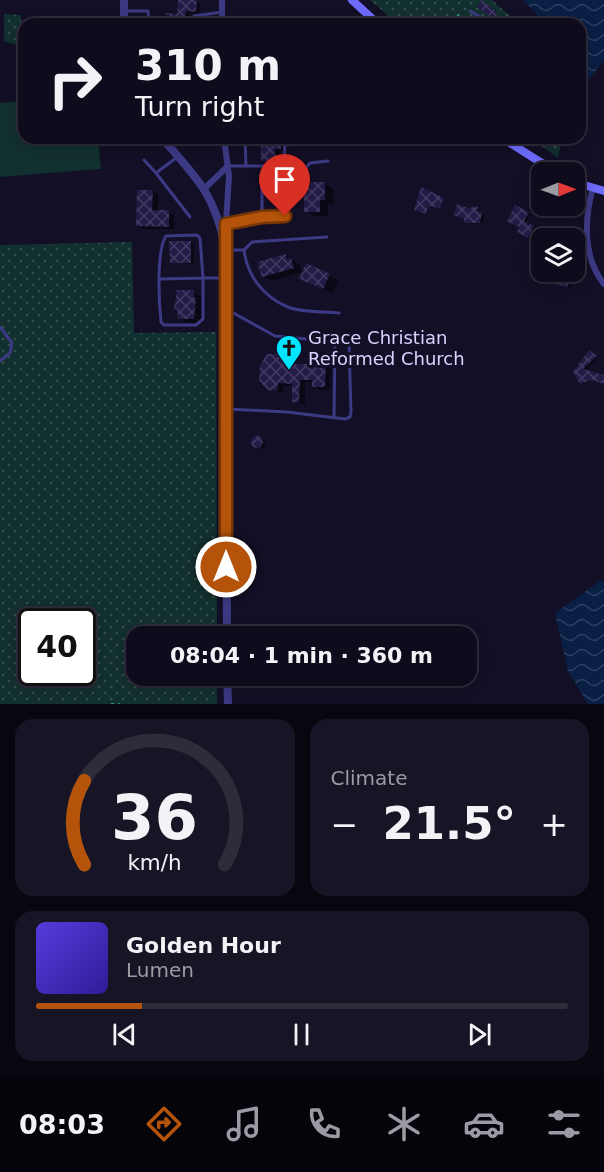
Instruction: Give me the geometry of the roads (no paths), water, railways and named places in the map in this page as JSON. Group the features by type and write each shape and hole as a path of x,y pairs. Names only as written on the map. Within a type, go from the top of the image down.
{"main road":[{"path":"352,0 372,18"},
{"path":"512,144 540,162"},
{"path":"585,185 604,191"}],"street":[{"path":"124,0 124,18"},
{"path":"222,0 222,18"},
{"path":"167,144 205,188 218,213 225,248"},
{"path":"225,144 228,166 225,248 227,626"},
{"path":"205,188 228,166"},
{"path":"593,188 588,208 587,240 593,265 604,284"},
{"path":"227,686 228,704"}],"lane":[{"path":"124,11 148,11 149,18"},
{"path":"470,11 482,18"},
{"path":"194,16 222,12"},
{"path":"245,144 246,166"},
{"path":"228,166 284,166 285,144"},
{"path":"156,173 178,156"},
{"path":"144,160 190,217"},
{"path":"262,217 262,183 297,179 310,163 328,161"},
{"path":"226,224 287,215 286,182"},
{"path":"197,235 200,238 203,278 203,319 196,325 164,325 161,322 160,279 161,243 166,236 197,235"},
{"path":"244,250 252,242 327,237"},
{"path":"225,248 244,250"},
{"path":"244,250 251,276 258,286 288,307 339,313"},
{"path":"160,279 226,278"},
{"path":"226,309 275,336 311,342 346,342 350,346 351,412 349,418 334,418 287,412 226,409"},
{"path":"0,327 12,343 10,353 0,361"},
{"path":"334,418 335,342"}],"water":[{"path":"523,0 604,0 604,60 586,83 586,18 540,18"},
{"path":"600,581 604,582 604,704 588,704 568,671 555,613"}],"place":[{"name":"Grace Christian Reformed Church","path":"289,371"}]}
